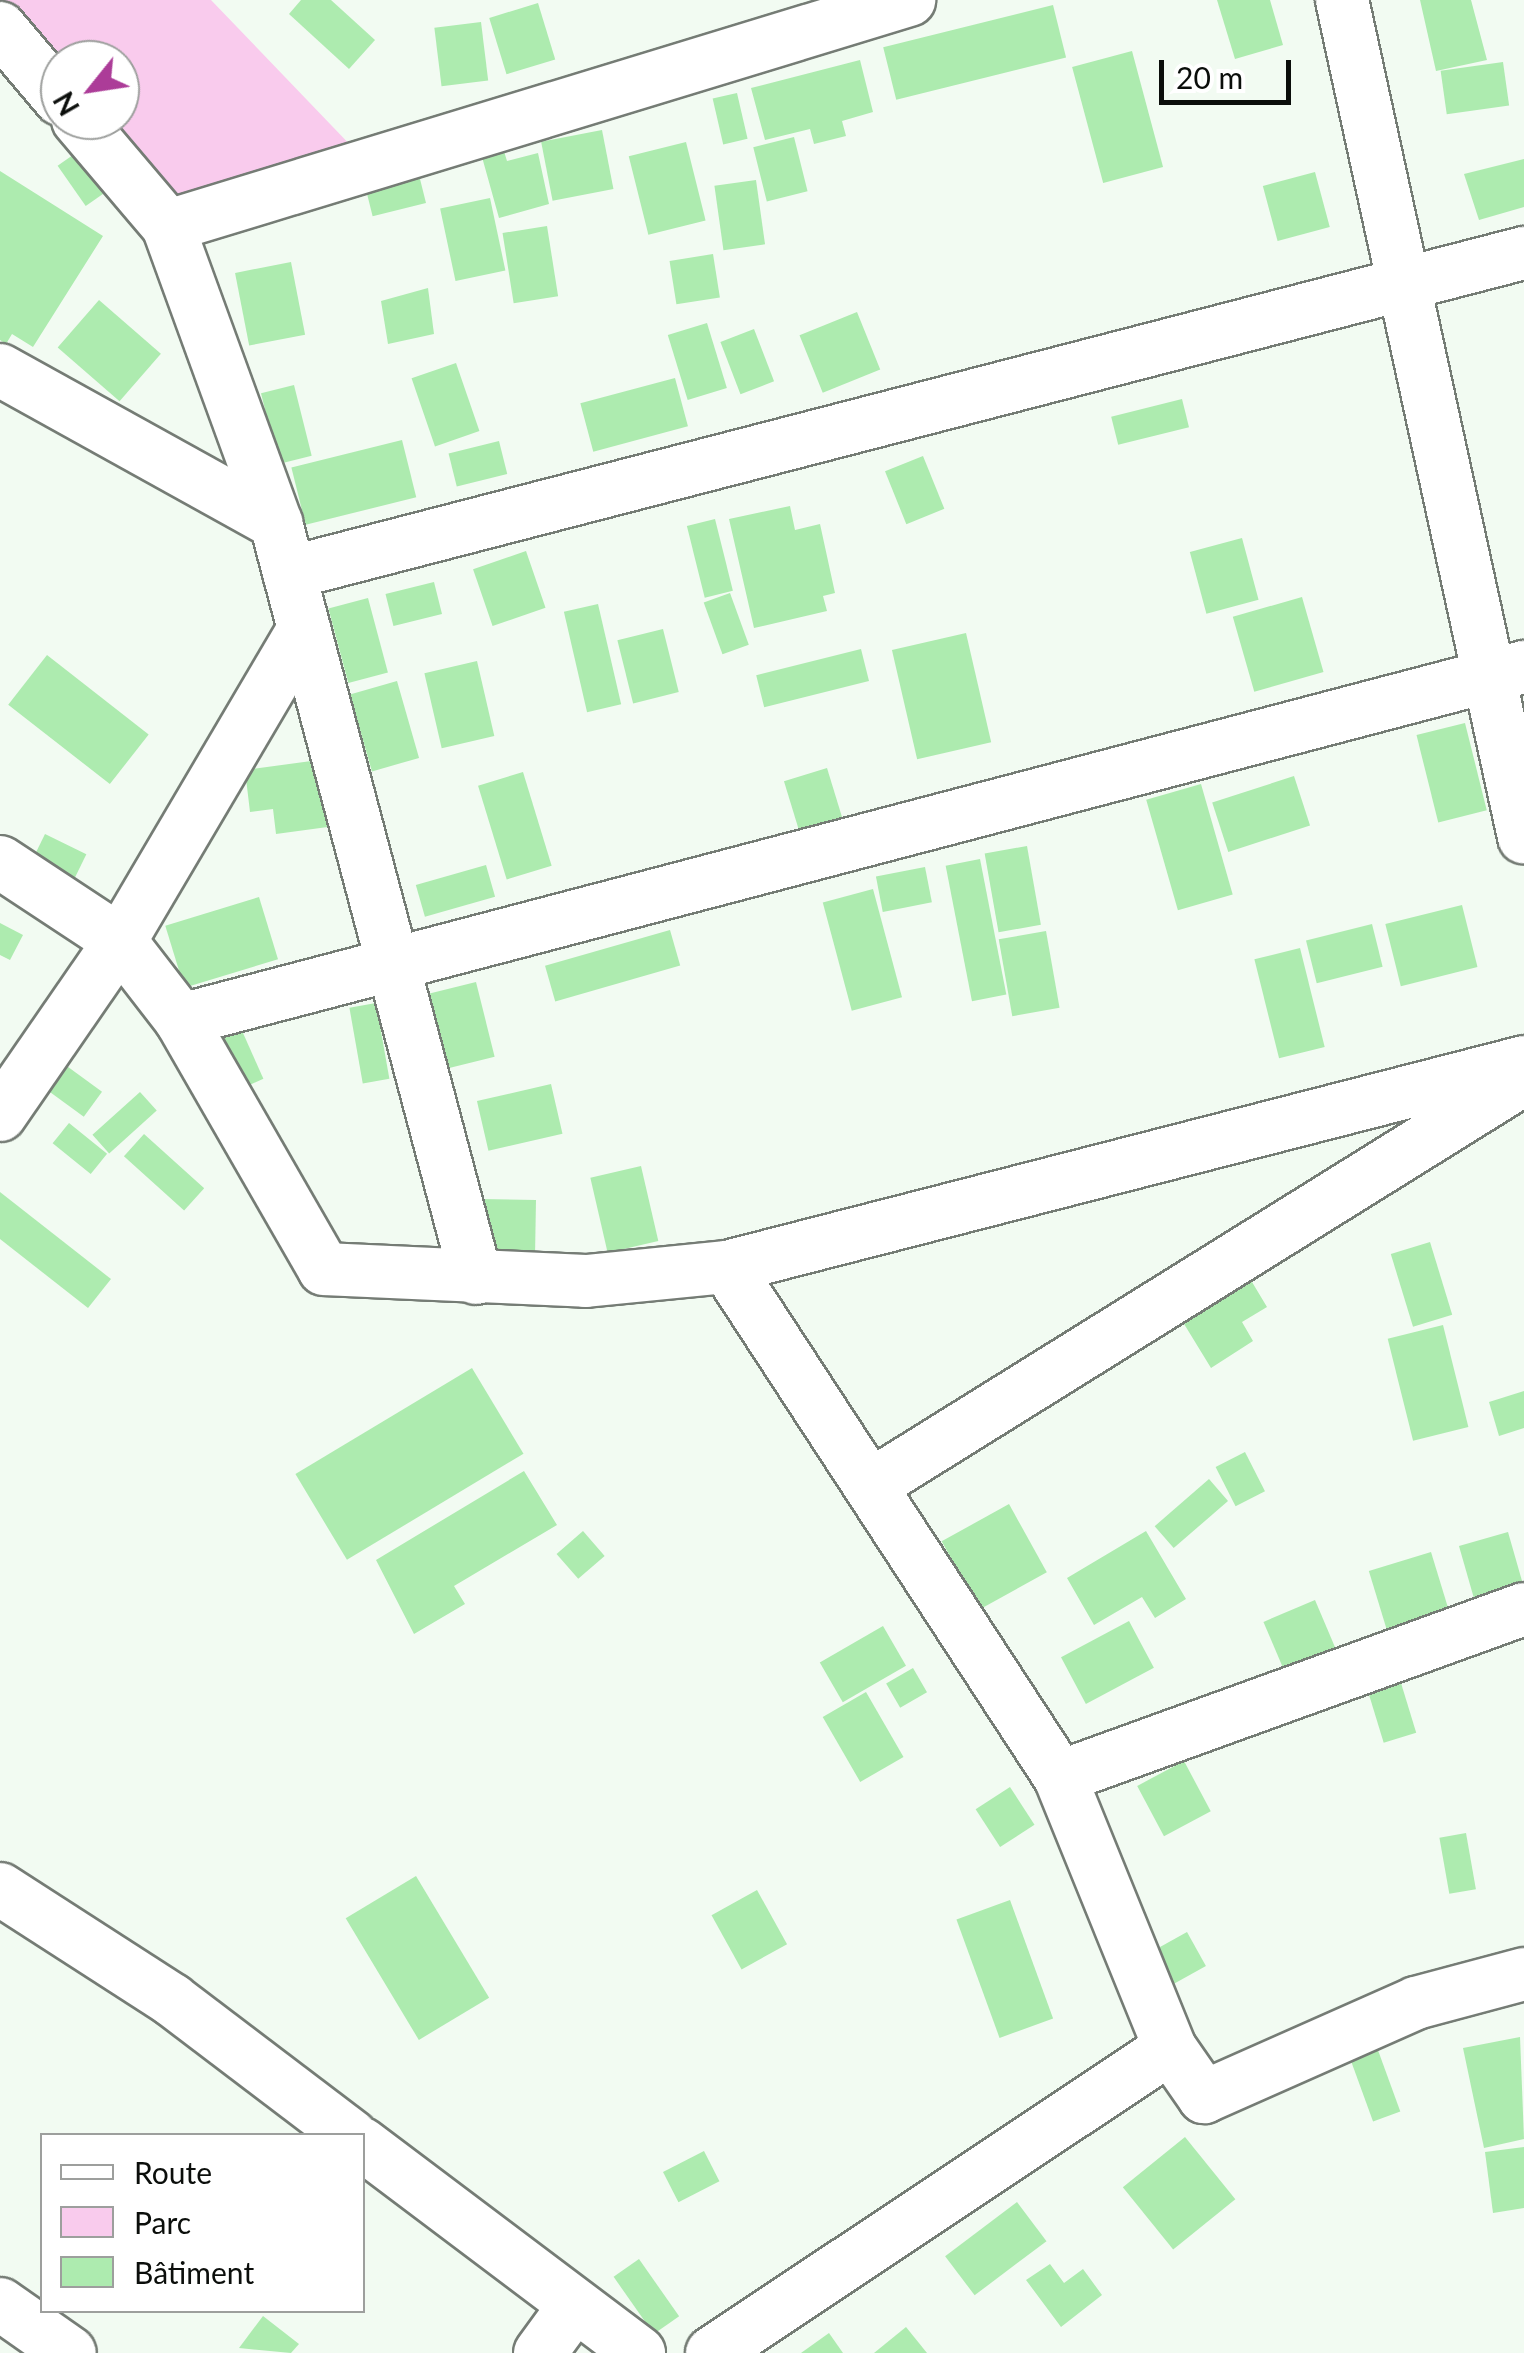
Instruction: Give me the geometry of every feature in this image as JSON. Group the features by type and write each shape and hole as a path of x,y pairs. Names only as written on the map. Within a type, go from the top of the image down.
{"street":[{"path":"1342,0 1403,282 1506,670 1524,837"},
{"path":"168,226 900,1"},
{"path":"0,28 40,75"},
{"path":"95,140 168,226 276,522 476,1278"},
{"path":"289,573 1196,342 1403,282 1524,253"},
{"path":"0,370 276,522"},
{"path":"0,1115 120,941 304,629"},
{"path":"181,1020 1506,670"},
{"path":"0,862 120,941 181,1020 324,1269 586,1281 728,1266 1524,1062"},
{"path":"870,1486 1524,1079"},
{"path":"728,1266 1060,1777 1170,2048 1204,2097 1416,2003 1524,1974"},
{"path":"1060,1777 1524,1609"},
{"path":"0,1889 172,2000 347,2133"},
{"path":"712,2353 1170,2048"},
{"path":"365,2146 639,2353"},
{"path":"540,2353 576,2305"},
{"path":"1,2308 70,2353"}],"green space":[{"path":"0,0 211,0 356,151 172,218 107,140 140,140 140,40 40,40 40,44 0,12"}],"building":[{"path":"301,0 331,0 375,40 349,69 289,14"},
{"path":"1217,0 1270,0 1283,45 1235,59"},
{"path":"1420,0 1471,0 1487,60 1436,71"},
{"path":"538,3 555,59 506,74 489,18"},
{"path":"1053,5 1066,57 896,100 883,47"},
{"path":"481,22 488,81 442,86 434,28"},
{"path":"1132,51 1163,167 1103,183 1072,67"},
{"path":"860,60 873,112 842,121 846,136 814,144 810,129 765,140 751,88"},
{"path":"1503,62 1509,106 1447,114 1441,71"},
{"path":"737,93 748,139 723,144 713,99"},
{"path":"602,130 613,189 553,201 541,142"},
{"path":"794,137 808,191 767,201 753,147"},
{"path":"686,142 706,221 648,235 629,156"},
{"path":"83,148 111,188 86,206 58,166"},
{"path":"503,148 507,161 538,153 549,204 499,218 482,157"},
{"path":"1524,159 1524,207 1479,220 1464,174"},
{"path":"0,171 103,236 33,347 12,334 6,344 0,340"},
{"path":"418,171 426,203 373,216 365,184"},
{"path":"1315,172 1330,227 1278,241 1263,186"},
{"path":"756,180 765,244 723,250 714,186"},
{"path":"490,198 505,270 455,281 440,209"},
{"path":"547,226 558,296 514,303 503,233"},
{"path":"713,254 720,297 676,304 670,261"},
{"path":"291,262 305,335 249,346 235,273"},
{"path":"428,288 434,334 388,344 381,301"},
{"path":"99,300 161,354 120,401 58,348"},
{"path":"857,312 880,369 823,393 800,335"},
{"path":"707,323 727,388 688,400 668,335"},
{"path":"754,329 774,381 740,394 720,342"},
{"path":"456,363 479,431 435,446 412,378"},
{"path":"675,378 688,426 593,452 580,403"},
{"path":"294,385 312,456 279,464 261,393"},
{"path":"1182,399 1189,427 1118,445 1111,417"},
{"path":"402,440 416,497 306,525 291,468"},
{"path":"499,441 507,474 457,487 449,454"},
{"path":"923,456 944,509 906,524 885,471"},
{"path":"790,506 795,530 820,524 835,593 823,596 827,611 754,628 729,519"},
{"path":"715,519 733,591 705,598 687,526"},
{"path":"1242,538 1259,600 1206,614 1190,552"},
{"path":"526,551 546,608 493,626 473,569"},
{"path":"434,582 442,614 393,626 385,594"},
{"path":"730,593 749,645 722,654 704,603"},
{"path":"1302,597 1323,672 1254,692 1233,617"},
{"path":"368,598 388,672 348,683 328,609"},
{"path":"598,604 621,704 587,712 564,612"},
{"path":"663,629 679,692 633,703 617,640"},
{"path":"966,633 991,742 917,759 892,650"},
{"path":"861,649 869,681 764,707 756,675"},
{"path":"47,655 149,734 110,784 8,705"},
{"path":"477,661 494,736 442,748 424,673"},
{"path":"397,681 419,758 372,771 350,695"},
{"path":"1465,723 1487,810 1438,822 1416,735"},
{"path":"326,759 335,826 276,834 273,809 250,812 245,770"},
{"path":"827,768 843,822 800,835 784,781"},
{"path":"523,772 552,866 507,879 478,786"},
{"path":"1294,776 1310,825 1228,852 1212,803"},
{"path":"1201,784 1233,895 1178,910 1146,800"},
{"path":"45,834 86,854 74,880 32,860"},
{"path":"1027,846 1041,925 999,932 985,853"},
{"path":"980,859 1006,994 972,1001 946,866"},
{"path":"486,865 495,897 425,917 416,885"},
{"path":"925,867 932,902 883,912 876,877"},
{"path":"873,889 902,997 852,1011 823,902"},
{"path":"259,897 278,959 184,988 165,926"},
{"path":"1462,905 1477,967 1401,986 1385,924"},
{"path":"0,923 23,935 10,960 0,955"},
{"path":"1372,924 1383,967 1317,983 1306,940"},
{"path":"670,930 680,966 555,1001 545,966"},
{"path":"1046,931 1060,1008 1012,1016 999,939"},
{"path":"1300,948 1325,1047 1279,1058 1254,959"},
{"path":"476,982 495,1057 443,1070 425,995"},
{"path":"376,1003 389,1079 363,1084 349,1008"},
{"path":"239,1024 263,1079 232,1093 208,1038"},
{"path":"64,1064 102,1092 84,1117 46,1089"},
{"path":"551,1084 562,1134 488,1151 477,1101"},
{"path":"140,1092 157,1111 109,1153 92,1135"},
{"path":"69,1123 107,1154 91,1174 53,1143"},
{"path":"144,1134 204,1188 184,1210 124,1156"},
{"path":"641,1166 658,1241 608,1253 590,1178"},
{"path":"0,1192 111,1279 88,1308 0,1239"},
{"path":"481,1199 536,1200 535,1256 480,1255"},
{"path":"1430,1242 1452,1315 1413,1327 1391,1254"},
{"path":"1249,1277 1267,1307 1242,1322 1253,1341 1211,1368 1181,1319"},
{"path":"1443,1325 1468,1427 1413,1441 1388,1339"},
{"path":"472,1368 524,1454 347,1560 295,1474"},
{"path":"1524,1391 1524,1428 1499,1436 1489,1402"},
{"path":"1245,1452 1265,1491 1236,1506 1216,1467"},
{"path":"524,1471 557,1525 454,1586 465,1604 414,1634 376,1560"},
{"path":"1209,1479 1228,1501 1174,1548 1155,1526"},
{"path":"1009,1504 1047,1572 979,1610 942,1541"},
{"path":"583,1531 605,1556 578,1579 557,1554"},
{"path":"1146,1531 1186,1599 1155,1618 1142,1597 1094,1625 1067,1578"},
{"path":"1508,1532 1523,1584 1474,1598 1459,1546"},
{"path":"1431,1552 1451,1619 1389,1638 1369,1571"},
{"path":"1315,1600 1336,1650 1285,1672 1263,1622"},
{"path":"1129,1621 1154,1668 1086,1704 1061,1657"},
{"path":"883,1626 906,1666 843,1702 820,1662"},
{"path":"913,1668 927,1692 900,1708 886,1684"},
{"path":"1401,1683 1416,1733 1384,1743 1368,1693"},
{"path":"866,1692 904,1757 860,1782 823,1717"},
{"path":"1184,1761 1211,1811 1164,1836 1137,1786"},
{"path":"1010,1787 1035,1825 1000,1847 976,1809"},
{"path":"1466,1833 1476,1889 1449,1894 1439,1838"},
{"path":"416,1876 489,1998 419,2040 346,1918"},
{"path":"757,1890 787,1944 742,1969 712,1915"},
{"path":"1010,1900 1053,2018 1000,2038 956,1919"},
{"path":"1187,1932 1206,1966 1158,1993 1139,1959"},
{"path":"1520,2037 1524,2139 1484,2148 1463,2048"},
{"path":"1375,2042 1400,2112 1373,2121 1348,2052"},
{"path":"1185,2137 1235,2199 1173,2250 1123,2187"},
{"path":"1524,2147 1524,2208 1493,2213 1485,2152"},
{"path":"704,2151 719,2181 678,2202 663,2172"},
{"path":"1017,2202 1046,2241 975,2295 945,2256"},
{"path":"639,2259 679,2316 654,2334 614,2277"},
{"path":"1050,2264 1064,2283 1083,2269 1102,2295 1061,2327 1026,2280"},
{"path":"263,2316 299,2344 291,2353 239,2348"},
{"path":"906,2327 927,2353 874,2353"},
{"path":"829,2333 843,2353 801,2353"}]}
